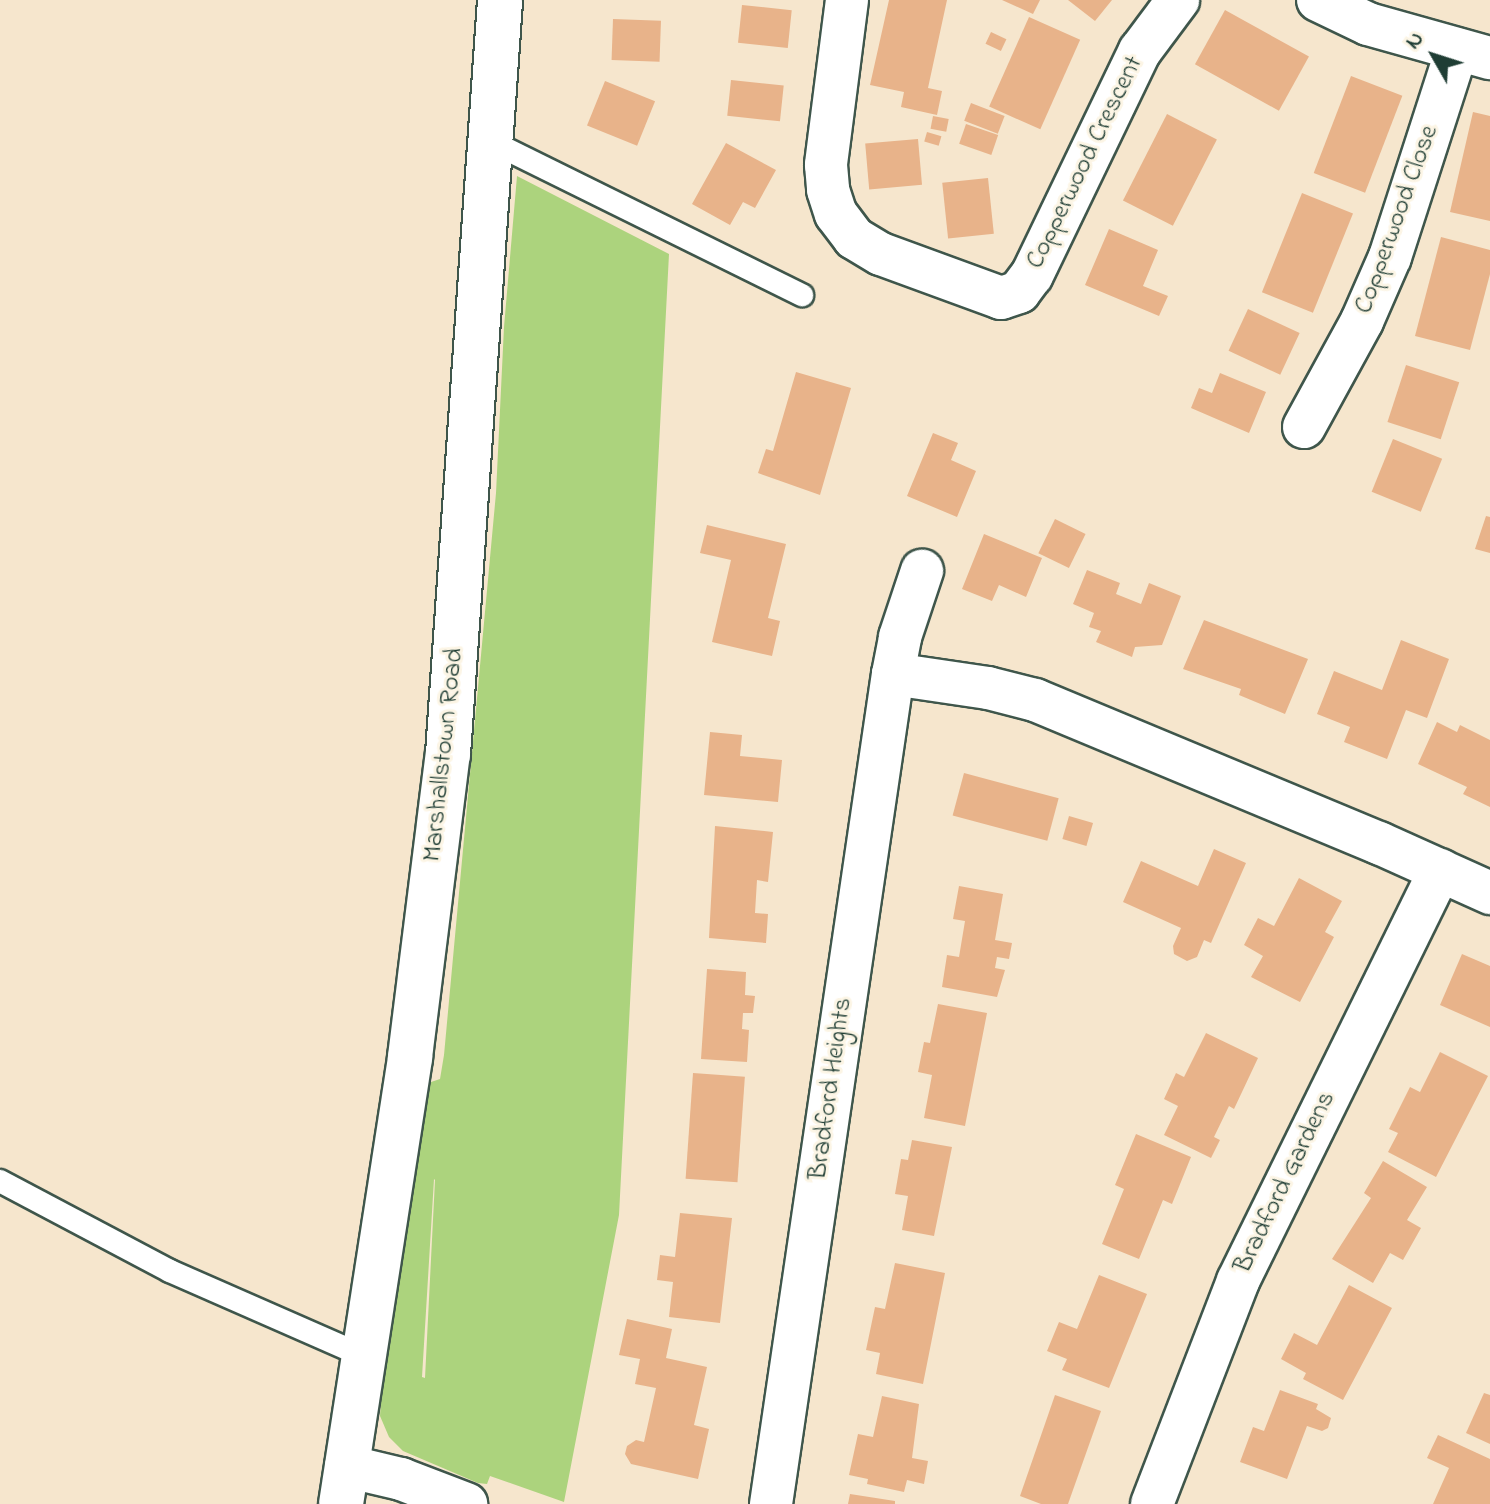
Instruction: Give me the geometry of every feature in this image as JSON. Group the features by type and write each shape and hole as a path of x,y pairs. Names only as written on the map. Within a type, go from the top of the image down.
{"main road":[{"name":"Marshallstown Road","path":"344,1485 410,1057 448,754 500,0"}],"street":[{"name":"Copperwood Crescent","path":"847,0 826,165 828,190 836,214 854,238 881,254 1001,298 1019,292 1032,275 1140,51 1178,0"},
{"path":"1318,0 1368,24 1474,54"},
{"name":"Copperwood Close","path":"1304,427 1362,321 1474,54"},
{"name":"Bradford Heights","path":"771,1504 893,674 900,637 922,571"},
{"path":"893,674 988,688 1035,700 1490,893"},
{"name":"Bradford Gardens","path":"1152,1504 1238,1281 1440,870"},
{"path":"344,1485 401,1479 466,1504"}],"lane":[{"path":"492,142 802,295"},
{"path":"0,1181 170,1271 364,1356"}],"green space":[{"path":"517,176 669,254 619,1215 564,1502 490,1476 487,1484 478,1483 403,1451 389,1437 380,1416 383,1367 425,1084 440,1079 444,1055 496,493 504,327","holes":["435,1180 425,1378 422,1377"]}],"building":[{"path":"889,0 947,0 928,88 942,91 937,115 901,107 904,92 870,85"},
{"path":"1002,0 1040,0 1033,14"},
{"path":"1068,0 1112,0 1095,21"},
{"path":"742,5 792,10 788,48 738,43"},
{"path":"1225,10 1309,57 1279,111 1195,64"},
{"path":"1029,17 1080,40 1040,129 989,107"},
{"path":"613,19 661,21 660,62 612,60"},
{"path":"991,32 1006,39 1001,51 986,44"},
{"path":"1351,76 1402,96 1365,193 1314,173"},
{"path":"731,80 784,86 780,121 727,116"},
{"path":"605,81 655,101 637,146 587,126"},
{"path":"971,103 1005,116 998,134 964,121"},
{"path":"1473,112 1490,116 1490,221 1450,212"},
{"path":"1167,114 1217,139 1173,226 1123,200"},
{"path":"933,116 949,119 946,132 931,129"},
{"path":"966,124 998,135 991,155 959,144"},
{"path":"927,132 941,136 939,146 924,142"},
{"path":"918,139 922,185 869,189 865,144"},
{"path":"726,143 776,170 755,208 743,202 730,225 692,204"},
{"path":"988,178 994,234 948,239 942,183"},
{"path":"1302,193 1353,214 1313,313 1262,292"},
{"path":"1109,229 1158,250 1143,286 1168,296 1159,316 1085,285"},
{"path":"1441,237 1490,250 1490,274 1470,350 1415,336"},
{"path":"1248,309 1300,333 1280,375 1229,351"},
{"path":"1406,365 1459,382 1441,439 1387,422"},
{"path":"796,372 851,388 820,495 758,473 766,449 773,451"},
{"path":"1220,373 1266,392 1249,433 1191,408 1199,388 1212,393"},
{"path":"933,433 958,443 951,460 976,471 957,517 907,496"},
{"path":"1393,439 1442,459 1421,512 1372,492"},
{"path":"1486,516 1490,517 1490,553 1475,549"},
{"path":"1055,519 1086,534 1069,568 1038,553"},
{"path":"707,525 786,544 768,618 780,621 772,656 712,642 731,560 700,553"},
{"path":"984,534 1042,558 1026,597 999,585 992,601 962,589"},
{"path":"1087,570 1120,583 1116,594 1141,604 1149,583 1181,596 1162,645 1135,647 1132,657 1096,642 1101,631 1089,627 1094,613 1073,604"},
{"path":"1204,620 1308,659 1285,714 1239,695 1241,689 1183,669"},
{"path":"1401,640 1449,659 1427,718 1406,710 1387,759 1344,742 1350,727 1317,714 1334,671 1382,690"},
{"path":"1437,722 1457,732 1460,725 1490,740 1490,807 1463,794 1467,787 1418,764"},
{"path":"710,732 742,735 740,756 782,760 778,802 704,795"},
{"path":"964,773 1059,798 1047,841 953,816"},
{"path":"1069,816 1093,823 1086,846 1062,839"},
{"path":"715,826 773,832 768,882 757,880 755,913 768,914 766,943 709,938"},
{"path":"1214,849 1246,863 1211,943 1204,940 1197,957 1187,961 1174,954 1173,946 1181,928 1123,902 1141,861 1198,886"},
{"path":"1299,878 1342,901 1325,932 1334,937 1300,1002 1251,977 1263,956 1244,945 1258,918 1274,926"},
{"path":"959,886 1003,894 995,940 1012,943 1009,959 997,957 995,968 1005,970 997,997 942,987 947,955 959,957 965,921 953,919"},
{"path":"1462,954 1490,966 1490,1027 1440,1005"},
{"path":"707,969 746,972 745,995 755,996 753,1013 743,1013 742,1029 749,1030 747,1062 701,1059"},
{"path":"938,1004 987,1013 965,1126 924,1118 932,1075 918,1072 924,1042 930,1043"},
{"path":"1206,1033 1258,1058 1234,1109 1229,1106 1214,1137 1220,1140 1211,1158 1164,1135 1178,1106 1164,1099 1176,1073 1184,1077"},
{"path":"1440,1052 1488,1076 1436,1177 1388,1152 1398,1133 1389,1129 1410,1087 1420,1092"},
{"path":"693,1073 745,1077 737,1182 686,1179"},
{"path":"1136,1134 1191,1157 1172,1204 1163,1200 1139,1259 1102,1244 1124,1189 1115,1185"},
{"path":"912,1140 952,1147 934,1236 902,1230 908,1196 895,1194 901,1159 908,1160"},
{"path":"1383,1161 1427,1187 1407,1220 1421,1228 1403,1260 1390,1253 1373,1283 1332,1259 1371,1198 1364,1193"},
{"path":"680,1213 732,1218 720,1323 669,1317 673,1282 657,1280 660,1255 675,1257"},
{"path":"895,1263 945,1273 923,1384 876,1374 880,1353 866,1350 875,1307 885,1309"},
{"path":"1099,1275 1147,1294 1109,1388 1062,1370 1067,1359 1047,1351 1059,1322 1077,1329"},
{"path":"1349,1285 1392,1308 1343,1400 1303,1379 1306,1373 1281,1359 1294,1333 1317,1345"},
{"path":"627,1319 672,1329 666,1358 707,1367 694,1425 709,1429 698,1479 631,1464 625,1454 627,1446 636,1440 644,1442 656,1388 635,1384 640,1359 619,1355"},
{"path":"1280,1390 1318,1404 1316,1409 1331,1418 1328,1428 1322,1431 1307,1426 1287,1479 1240,1462 1253,1427 1264,1431"},
{"path":"1484,1393 1490,1395 1490,1444 1466,1433"},
{"path":"1055,1395 1101,1411 1068,1504 1041,1504 1020,1496"},
{"path":"882,1396 919,1404 912,1458 928,1461 924,1484 907,1480 904,1492 867,1484 868,1479 849,1475 858,1434 873,1437"},
{"path":"1438,1435 1490,1459 1490,1504 1433,1504 1449,1468 1427,1458"},
{"path":"850,1494 895,1501 895,1504 848,1504"}]}
